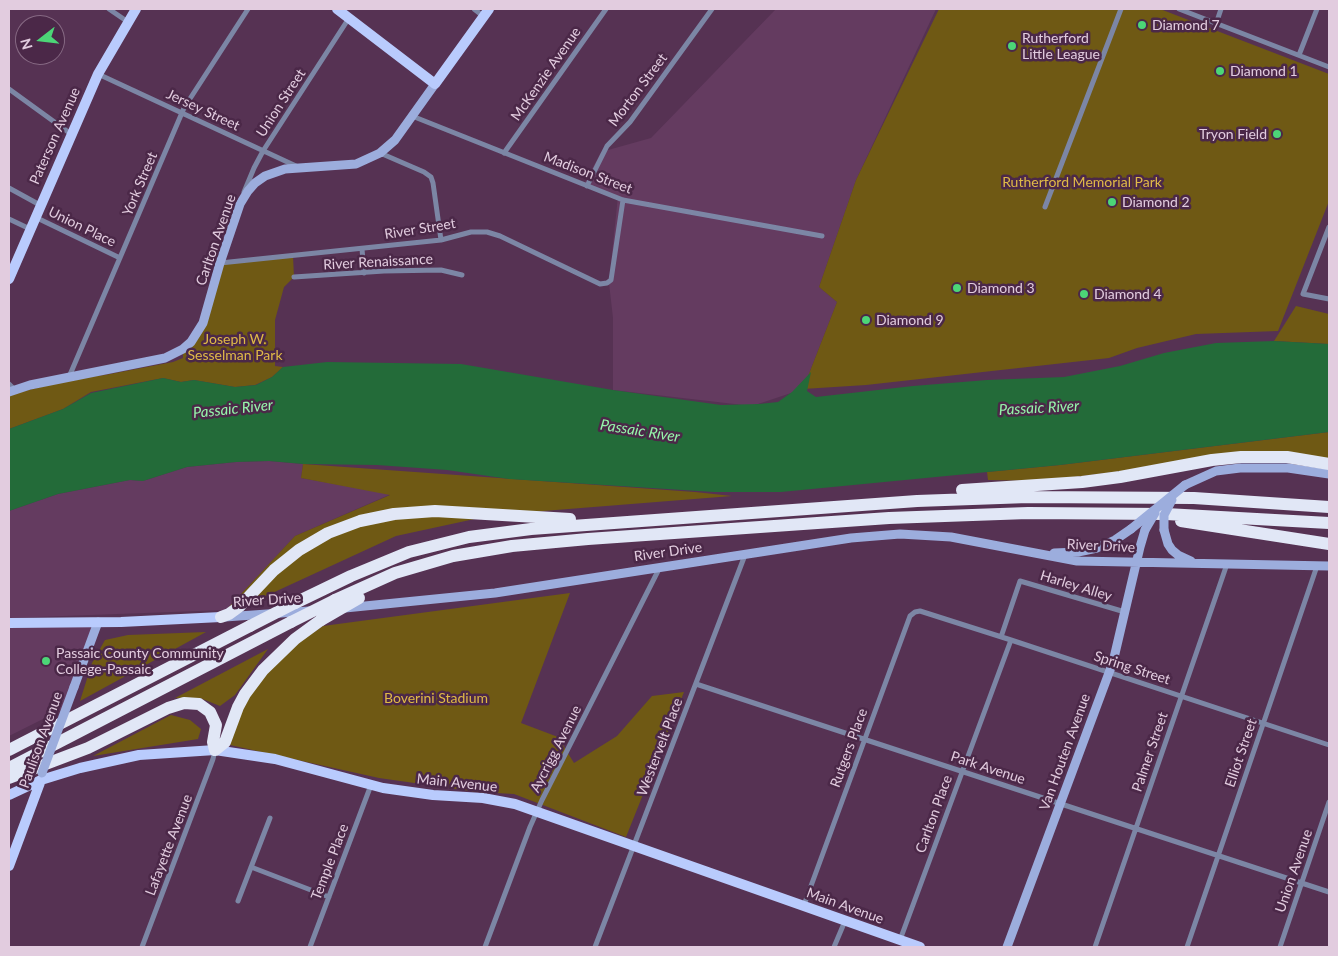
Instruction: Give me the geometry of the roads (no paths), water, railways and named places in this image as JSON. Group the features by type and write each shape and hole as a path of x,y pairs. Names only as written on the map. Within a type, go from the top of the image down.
{"highway":[{"path":"834,507 941,492 1091,481 1226,458 1287,458 1329,464"},
{"path":"9,750 295,603 370,567 430,546 490,534 614,522 954,499 1084,496 1213,499 1329,508"},
{"path":"221,617 240,606 274,570 299,550 343,527 376,517 434,511 614,522"},
{"path":"1111,513 1203,524 1329,544"},
{"path":"9,768 335,600 395,573 434,561 492,548 588,539 918,516 1111,513 1212,516 1329,524"},
{"path":"9,778 88,748 168,708 184,703 199,704 210,712 216,725 213,742 215,750 225,742 245,694 263,670 289,644 321,620 359,598 406,573 434,561"}],"main road":[{"name":"Paterson Avenue","path":"9,279 98,74 136,9"},
{"path":"338,9 435,84"},
{"name":"Carlton Avenue","path":"435,84 486,12"},
{"name":"River Drive","path":"9,623 98,622 221,617"},
{"name":"Main Avenue","path":"9,796 41,777 140,755 215,750 275,759 371,785 433,795 457,795 498,800 920,947"},
{"name":"Paulison Avenue","path":"9,866 41,777"}],"street":[{"path":"109,9 128,22"},
{"name":"York Street","path":"70,377 182,113 248,9"},
{"path":"474,9 486,12"},
{"name":"McKenzie Avenue","path":"504,153 606,9"},
{"name":"Morton Street","path":"587,186 607,146 630,122 712,9"},
{"path":"1045,207 1121,9"},
{"path":"1179,9 1329,67"},
{"path":"1216,24 1221,9"},
{"path":"1300,55 1317,9"},
{"name":"Union Street","path":"240,204 263,151 349,18"},
{"name":"Jersey Street","path":"98,74 299,168"},
{"name":"Carlton Avenue","path":"11,388 165,358 183,349 198,333 203,323 220,263 240,204 248,191 264,176 285,169 356,164 380,153 395,140 435,84"},
{"path":"9,88 71,134"},
{"name":"Madison Street","path":"412,116 623,200 822,236"},
{"path":"380,153 424,172 431,177 440,240"},
{"path":"9,188 40,205"},
{"name":"River Street","path":"220,263 440,240 471,232 487,232 500,236 600,284 607,283 611,280 623,200"},
{"name":"Union Place","path":"35,217 120,258"},
{"path":"9,219 30,229"},
{"path":"1329,227 1303,294 1329,299"},
{"path":"362,248 364,273"},
{"name":"River Renaissance","path":"294,277 441,270 462,275"},
{"path":"1041,553 1078,552 1097,548 1115,540 1185,485 1216,471 1240,468 1280,468 1329,474"},
{"path":"1185,485 1167,507 1164,515 1164,530 1168,544 1178,555 1200,564"},
{"name":"Van Houten Avenue","path":"1007,947 1109,672 1145,530 1153,516 1164,503"},
{"name":"River Drive","path":"221,617 310,611 489,594 851,538 900,534 951,537 1077,561 1329,566"},
{"name":"Westervelt Place","path":"595,947 745,554"},
{"name":"Palmer Street","path":"1095,947 1226,564"},
{"name":"Elliot Street","path":"1187,947 1317,566"},
{"name":"Aycrigg Avenue","path":"485,947 536,812 660,567"},
{"name":"Harley Alley","path":"1001,637 1020,581 1125,612"},
{"name":"Rutgers Place","path":"804,906 910,616 914,612 927,613"},
{"name":"Spring Street","path":"927,613 1329,745"},
{"name":"Paulison Avenue","path":"41,777 98,622"},
{"name":"Carlton Place","path":"900,940 1011,640"},
{"name":"Park Avenue","path":"696,684 1329,892"},
{"name":"Lafayette Avenue","path":"142,947 210,768 215,750"},
{"name":"Temple Place","path":"310,947 371,785"},
{"name":"Union Avenue","path":"1280,947 1329,802"},
{"path":"238,901 270,818"},
{"path":"251,867 329,897"},
{"path":"834,947 845,921"}],"water":[{"name":"Passaic River","path":"1274,341 1329,344 1329,432 1060,465 781,492 714,492 509,479 447,470 377,465 303,464 269,461 236,462 187,467 143,481 130,480 58,494 9,511 9,429 63,409 91,393 163,378 181,382 194,380 235,387 256,385 272,377 283,367 327,362 461,364 613,390 721,405 759,404 778,402 792,392 811,372 807,391 816,397 987,380 1064,377 1120,366 1164,353 1216,343"}],"place":[{"name":"Diamond 7","path":"1142,25"},
{"name":"Rutherford Little League","path":"1012,46"},
{"name":"Diamond 1","path":"1220,71"},
{"name":"Tryon Field","path":"1277,134"},
{"name":"Diamond 2","path":"1112,202"},
{"name":"Diamond 3","path":"957,288"},
{"name":"Diamond 4","path":"1084,294"},
{"name":"Diamond 9","path":"866,320"},
{"name":"Passaic County Community College-Passaic","path":"46,661"}],"park label":[{"name":"Rutherford Memorial Park","path":"1082,182"},
{"name":"Joseph W. Sesselman Park","path":"235,348"},
{"name":"Boverini Stadium","path":"436,698"}]}
